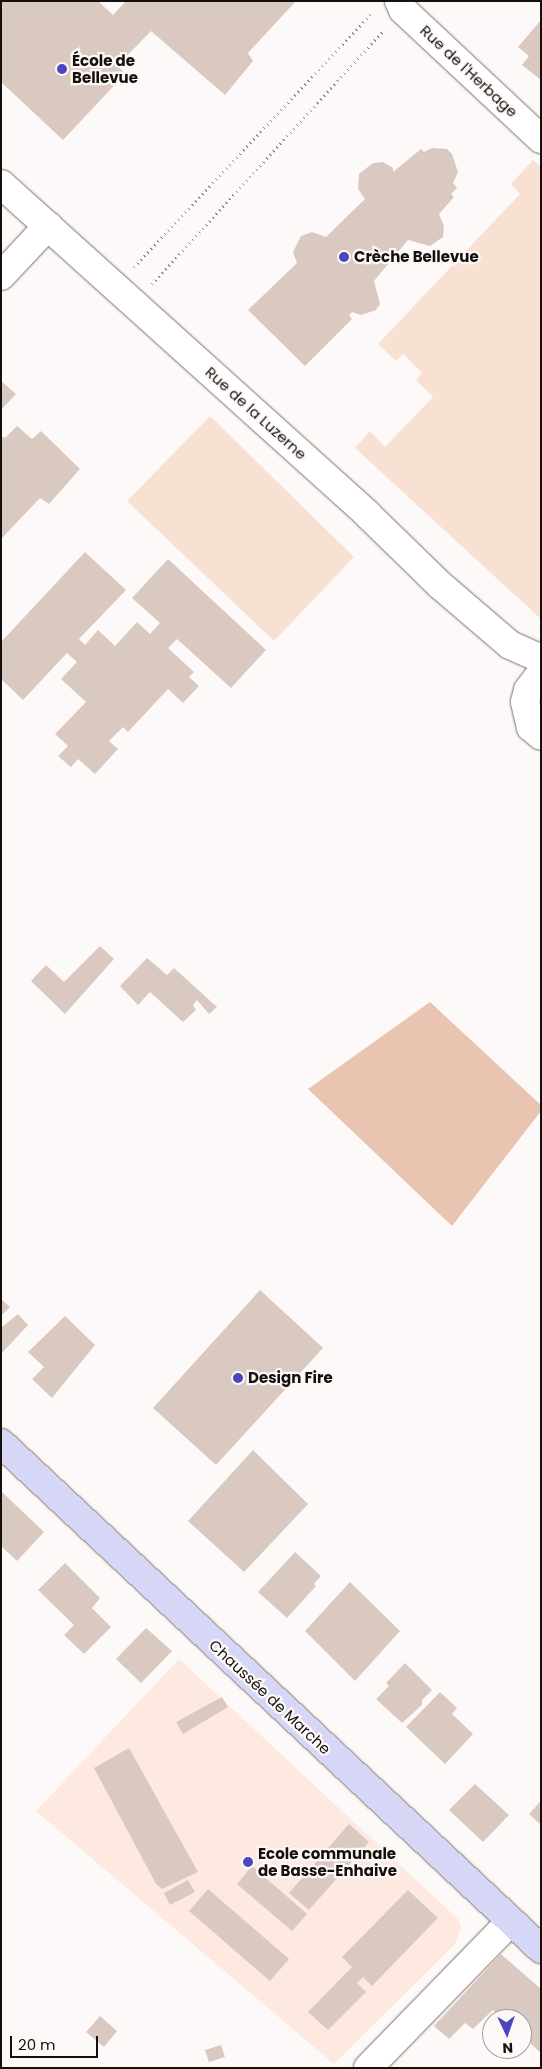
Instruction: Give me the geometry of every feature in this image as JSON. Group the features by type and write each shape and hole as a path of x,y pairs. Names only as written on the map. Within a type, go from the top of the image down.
{"main road":[{"name":"Chaussée de Marche","path":"1,1442 541,1949"}],"street":[{"name":"Rue de l'Herbage","path":"393,6 541,139"},
{"name":"Rue de la Luzerne","path":"1,184 367,514 440,585 510,644 541,659"},
{"path":"1,276 48,226"},
{"name":"Rue de la Luzerne","path":"510,644 534,682"},
{"path":"534,682 526,715 531,726 541,736"},
{"path":"368,2068 511,1921"}],"path":[{"path":"125,295 393,6"},
{"path":"125,295 393,6"}],"shaded area":[{"path":"533,160 541,167 541,619 355,448 370,431 385,447 433,397 416,380 422,373 403,354 396,361 378,344 520,194 511,184"},
{"path":"210,416 354,557 274,641 127,501"},
{"path":"430,1002 541,1105 541,1111 452,1226 308,1089"},
{"name":"Ecole communale de Basse-Enhaive","path":"179,1659 459,1920 461,1928 455,1944 334,2064 36,1811"}],"building":[{"name":"École de Bellevue","path":"1,1 98,1 113,15 126,1 296,1 248,53 253,61 225,95 151,31 118,65 125,74 63,140 1,82"},
{"path":"541,20 541,80 522,65 529,56 518,47"},
{"name":"Crèche Bellevue","path":"432,148 447,149 452,154 458,172 453,183 457,188 451,194 454,197 439,214 444,226 443,237 430,246 408,240 374,281 380,304 376,310 361,315 352,312 349,315 352,319 305,366 248,310 297,263 293,252 301,236 312,232 326,237 365,199 358,189 359,174 373,163 383,162 393,168 393,172 421,149 424,152"},
{"path":"1,381 16,394 1,410"},
{"path":"17,426 32,439 41,431 80,469 49,504 40,498 1,539 1,436 5,438"},
{"path":"85,552 126,590 79,639 85,645 98,630 115,646 137,622 150,634 160,623 132,598 168,559 266,650 231,688 177,639 168,648 194,672 189,677 199,686 183,703 168,689 128,732 123,727 109,741 118,749 95,774 78,759 71,767 58,756 68,746 55,734 86,702 61,679 77,662 67,653 23,700 1,679 1,642"},
{"path":"100,946 114,959 65,1014 31,981 46,965 64,982"},
{"path":"147,958 167,975 174,968 217,1007 209,1014 197,1000 193,1005 196,1010 183,1022 150,992 138,1005 120,986"},
{"name":"Design Fire","path":"260,1290 323,1348 216,1465 153,1408"},
{"path":"1,1299 10,1307 1,1316"},
{"path":"18,1314 28,1325 1,1354 1,1328"},
{"path":"65,1316 95,1345 52,1398 32,1379 44,1367 28,1352"},
{"path":"253,1450 308,1504 244,1572 188,1521"},
{"path":"1,1491 44,1532 17,1561 1,1546"},
{"path":"295,1552 321,1576 314,1584 316,1586 287,1618 258,1592"},
{"path":"65,1563 100,1598 92,1608 111,1627 84,1654 64,1635 74,1625 38,1590"},
{"path":"350,1582 400,1631 355,1681 305,1631"},
{"path":"146,1628 172,1651 141,1683 116,1659"},
{"path":"405,1663 432,1690 422,1700 422,1705 402,1723 376,1699 389,1686 386,1683"},
{"path":"440,1692 457,1708 452,1714 473,1734 445,1764 406,1727"},
{"path":"222,1697 228,1707 183,1734 176,1722"},
{"path":"129,1748 198,1872 162,1889 156,1884 94,1768"},
{"path":"475,1784 509,1815 483,1842 449,1810"},
{"path":"541,1801 541,1825 529,1814"},
{"path":"349,1824 369,1842 309,1910 289,1893"},
{"path":"252,1866 307,1914 292,1931 237,1884"},
{"path":"188,1880 195,1892 170,1905 164,1893"},
{"path":"208,1889 289,1959 270,1981 189,1911"},
{"path":"408,1890 438,1918 372,1986 363,1977 357,1983 366,1992 328,2030 308,2012 352,1967 342,1957"},
{"path":"501,1954 541,1989 541,2053 532,2045 532,2009 482,2009 482,2020 473,2029 465,2023 449,2039 434,2026"},
{"path":"100,2016 117,2031 104,2047 86,2032"},
{"path":"221,2045 225,2057 209,2062 205,2050"}],"place":[{"name":"École de Bellevue","path":"62,69"},
{"name":"Crèche Bellevue","path":"344,257"},
{"name":"Design Fire","path":"238,1378"},
{"name":"Ecole communale de Basse-Enhaive","path":"248,1862"}]}
